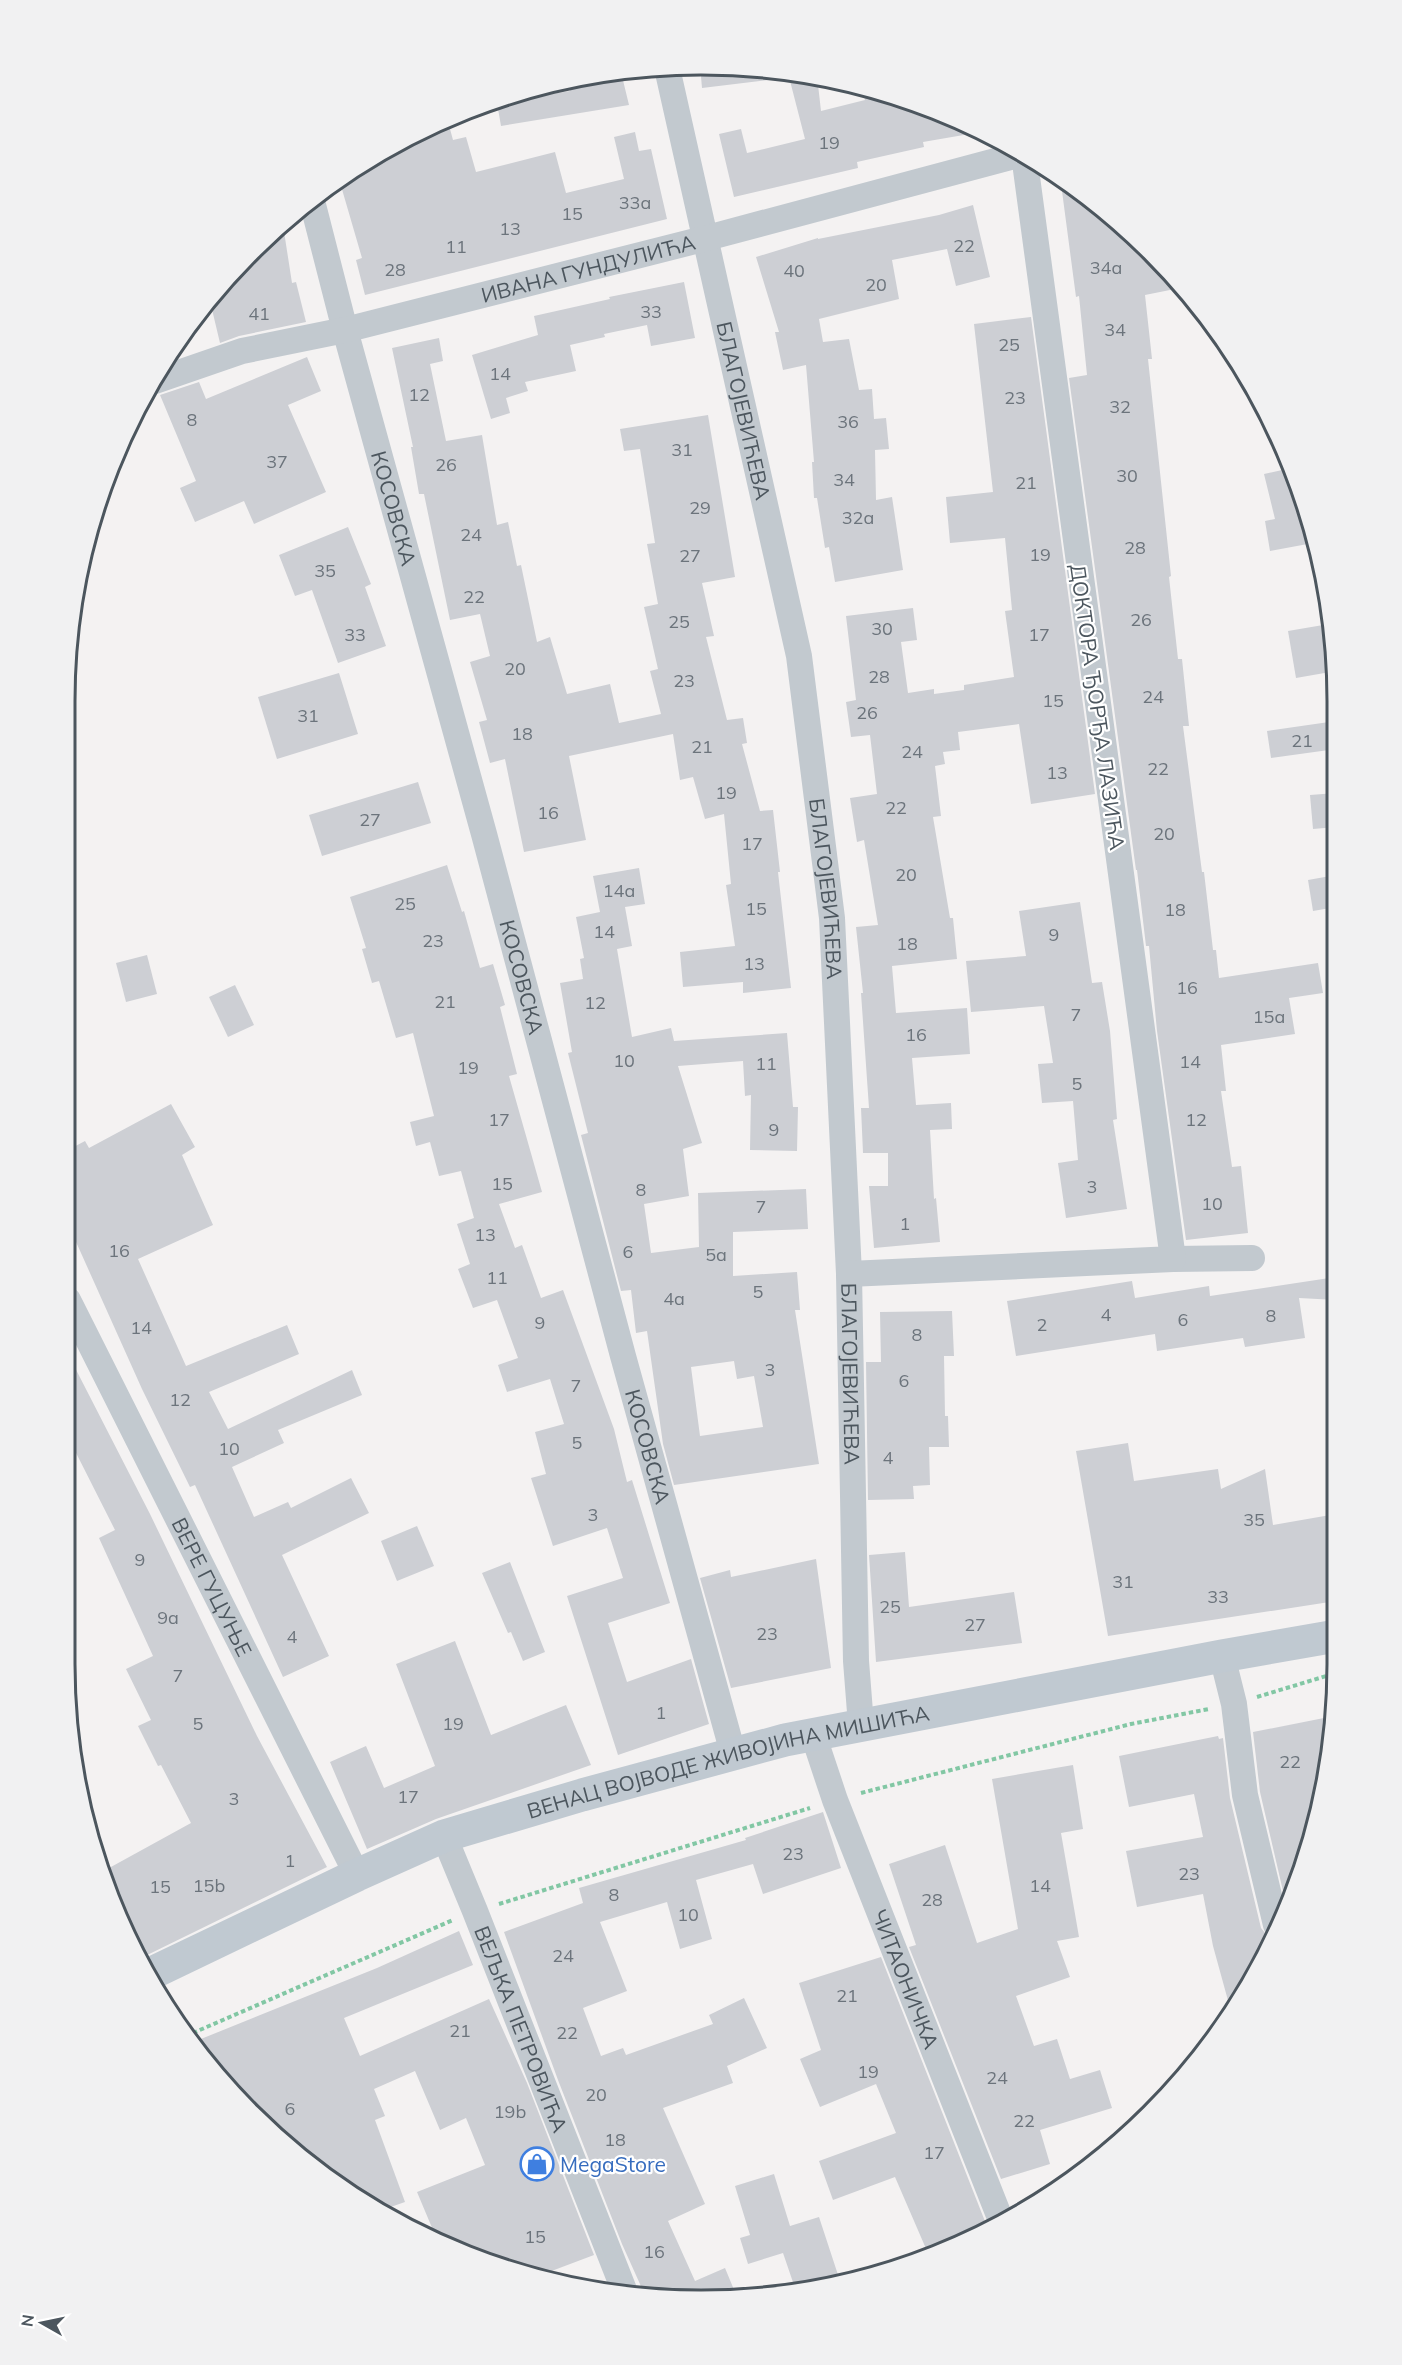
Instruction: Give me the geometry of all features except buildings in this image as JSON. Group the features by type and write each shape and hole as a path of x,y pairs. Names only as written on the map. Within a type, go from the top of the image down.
{"main road":[{"name":"ВЕНАЦ ВОЈВОДЕ ЖИВОЈИНА МИШИЋА","path":"156,1971 444,1836 582,1795 733,1753 813,1734 1327,1638"}],"street":[{"name":"БЛАГОЈЕВИЋЕВА","path":"669,76 800,656 832,918 849,1274 856,1661 861,1725"},
{"name":"ИВАНА ГУНДУЛИЋА","path":"166,377 242,351 345,330 1012,158"},
{"name":"ДОКТОРА ЂОРЂА ЛАЗИЋА","path":"1024,166 1173,1259"},
{"name":"КОСОВСКА","path":"314,209 623,1356 733,1753"},
{"path":"849,1274 1173,1259 1252,1258"},
{"name":"ВЕРЕ ГУЦУЊЕ","path":"75,1314 357,1875"},
{"path":"1222,1656 1234,1704 1245,1795 1274,1915"},
{"name":"ЧИТАОНИЧКА","path":"813,1734 835,1800 999,2214"},
{"name":"ВЕЉКА ПЕТРОВИЋА","path":"444,1836 622,2285"}],"path":[{"path":"195,2032 475,1911 835,1800 1131,1724 1234,1704 1327,1676"}],"place":[{"name":"MegaStore","path":"537,2164"}]}
